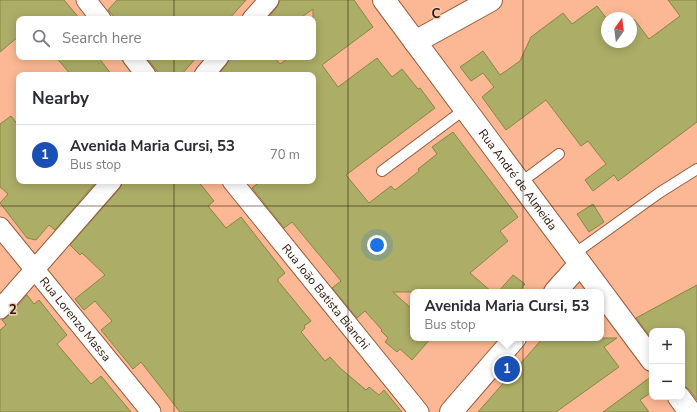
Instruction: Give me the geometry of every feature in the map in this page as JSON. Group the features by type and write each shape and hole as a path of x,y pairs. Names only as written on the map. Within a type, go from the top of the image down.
{"main road":[{"name":"Rua André de Almeida","path":"384,0 599,289"},
{"path":"415,42 491,0"},
{"path":"557,289 577,259"},
{"name":"Rua André de Almeida","path":"604,295 649,356"},
{"path":"451,412 512,341"},
{"path":"681,400 690,412"}],"street":[{"path":"86,0 99,16"},
{"path":"255,16 269,0"},
{"path":"134,60 144,72"},
{"path":"206,72 216,60"},
{"path":"0,309 109,184"},
{"name":"Rua João Batista Bianchi","path":"234,184 419,412"},
{"name":"Rua Lorenzo Massa","path":"0,227 151,412"}],"lane":[{"path":"382,171 465,109"},
{"path":"520,183 559,154"},
{"path":"577,259 659,193 697,169"}],"building":[{"path":"0,0 64,0 77,16 16,16 16,39 0,52"},
{"path":"117,0 246,0 232,16 113,16 108,10"},
{"path":"280,0 354,0 373,27 322,65 338,87 377,58 392,77 402,69 418,89 420,88 435,108 346,175 369,203 391,186 395,190 418,172 418,169 437,154 432,147 453,132 518,217 500,231 508,241 470,273 489,289 410,289 410,292 393,292 410,307 410,341 428,341 412,360 400,349 397,352 385,342 388,338 365,311 357,318 332,288 341,281 292,222 284,228 252,188 257,184 316,184 316,72 220,72 229,60 277,60 280,64 286,60 316,60 316,16 313,16 313,9 303,16 270,16 277,7"},
{"path":"668,0 697,0 697,122 618,181 614,175 593,191 585,180 606,164 588,141 581,146 546,100 506,130 482,97 494,87 483,73 471,81 460,67 483,51 500,75 520,61 531,37 563,13 572,24 597,6 602,12 601,48 637,48 637,23 649,39 680,16"},
{"path":"58,60 100,60 110,72 68,72"},
{"path":"148,60 194,60 184,72 158,72"},
{"path":"11,116 16,122 16,184 94,184 55,230 49,225 36,240 27,238 0,203 8,194 0,187 0,124"},
{"path":"122,184 200,184 214,201 208,206 226,228 241,217 285,273 278,279 278,281 311,321 304,326 305,328 301,332 325,361 330,357 340,368 366,390 369,387 379,395 384,390 402,412 180,412 141,362 133,369 101,330 112,321 95,301 84,310 75,299 105,275 82,253 80,255 70,245 120,188"},
{"path":"593,204 604,222 589,232 577,214"},
{"path":"513,275 525,284 521,289 501,289"},
{"path":"697,285 697,400 689,389 685,387 685,328 649,328 649,335 636,318"},
{"path":"27,295 34,304 39,300 67,335 57,344 91,384 101,376 131,412 0,412 0,330 6,325 2,320 8,316"},
{"path":"604,338 617,338 604,347 619,367 556,412 478,412 540,341 604,341"},
{"path":"649,378 649,394 640,400 649,412 603,412"}],"place":[{"name":"Avenida Maria Cursi, 53","path":"507,369"}]}
